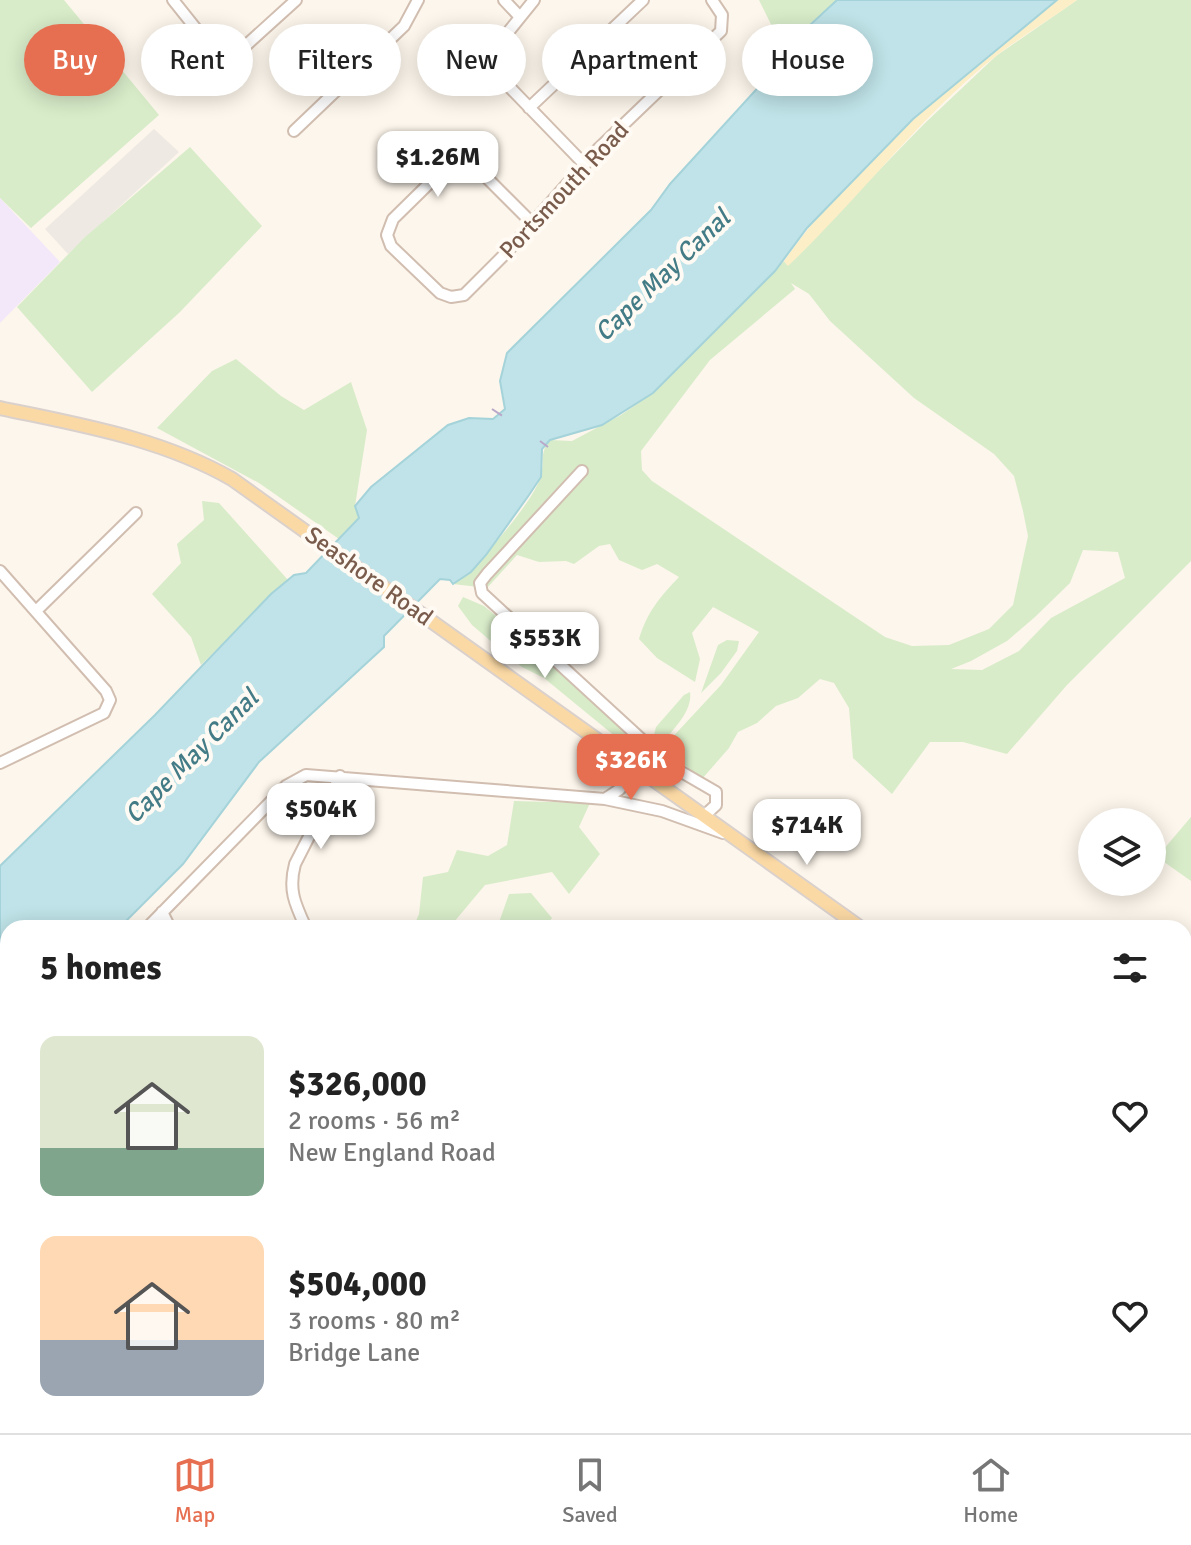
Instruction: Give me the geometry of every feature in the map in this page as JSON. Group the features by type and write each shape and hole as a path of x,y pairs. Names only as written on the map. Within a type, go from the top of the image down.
{"main road":[{"name":"Seashore Road","path":"0,408 121,434 171,450 232,479 850,920"}],"street":[{"path":"253,39 296,0"},
{"path":"294,131 404,26 418,0"},
{"path":"504,0 520,17"},
{"path":"534,0 493,51 490,62 494,73 585,165"},
{"path":"529,108 643,0"},
{"name":"Portsmouth Road","path":"533,224 472,163 460,160 449,164 393,219 387,235 391,246 446,296 457,297 469,292 533,224 599,148 721,31 723,20 712,0"},
{"path":"175,1 193,24"},
{"path":"582,471 487,574 480,583 482,593 652,749 678,770 716,792 716,805 705,815"},
{"path":"36,611 136,513"},
{"path":"0,571 106,691 110,700 104,713 0,763"},
{"path":"605,799 620,789 634,766"},
{"path":"154,920 291,782 306,775 605,799 662,811 733,836"},
{"path":"302,920 293,901 291,878 295,864 340,776"},
{"path":"162,912 166,920"}],"shaded area":[{"path":"154,129 179,152 68,254 45,229"},
{"path":"0,198 60,262 0,323"}],"green space":[{"path":"0,0 64,0 84,24 24,24 24,96 125,96 125,74 159,115 31,228 0,198"},
{"path":"759,0 843,0 817,24 771,24"},
{"path":"1077,0 1191,0 1191,561 1067,685 1007,754 963,742 930,742 892,794 853,758 849,708 834,683 820,679 798,698 776,706 757,723 738,732 729,748 702,779 666,750 667,743 721,685 759,632 713,607 692,633 700,659 695,682 657,658 639,639 655,605 679,577 657,564 642,570 619,560 610,544 599,546 574,564 566,561 539,562 517,555 487,588 453,584 489,550 527,502 541,476 543,453 550,440 572,441 621,415 653,393 784,261 787,265 924,124 996,56","holes":["791,283 809,294 830,321 914,398 994,454 1014,476 1028,536 1013,605 989,629 949,645 912,646 885,637 652,481 642,470 641,451 710,360 795,289","1083,550 1118,552 1125,578 1051,618 1019,651 982,670 951,669 1007,641 1035,617 1070,583"]},
{"path":"190,147 262,226 180,312 92,392 17,307 84,238"},
{"path":"236,359 281,396 304,410 351,382 367,430 355,506 360,518 339,539 259,483 157,428 212,371"},
{"path":"202,501 219,503 288,580 201,665 191,637 152,594 181,563 177,544 204,520"},
{"path":"463,597 484,606 510,627 622,726 642,752 644,760 544,678 522,667 472,625 458,606"},
{"path":"727,640 739,641 737,651 701,693 718,645"},
{"path":"690,692 685,714 658,747 652,743 656,727"},
{"path":"514,801 590,803 579,827 600,854 569,894 552,872 485,885 456,920 416,920 423,877 448,872 457,850 488,856 507,845"},
{"path":"1191,817 1191,881 1166,863 1166,846"},
{"path":"531,893 552,918 500,920 509,894"}],"sand":[{"path":"1057,0 1077,0 1006,49 968,80 788,266 784,261 812,224 876,154 947,90"}],"water":[{"name":"Cape May Canal","path":"837,0 1057,0 913,119 807,228 775,271 653,393 602,425 550,440 542,449 541,477 486,555 471,572 453,584 450,580 440,579 384,636 384,647 259,762 183,864 127,920 0,920 0,866 155,715 271,594 294,575 306,573 359,518 355,506 371,487 448,425 469,418 493,419 505,409 500,381 507,353 651,210 670,184 750,96 873,96 873,24 811,24"}],"railway":[{"path":"492,409 507,419"},
{"path":"540,441 548,447"}]}
